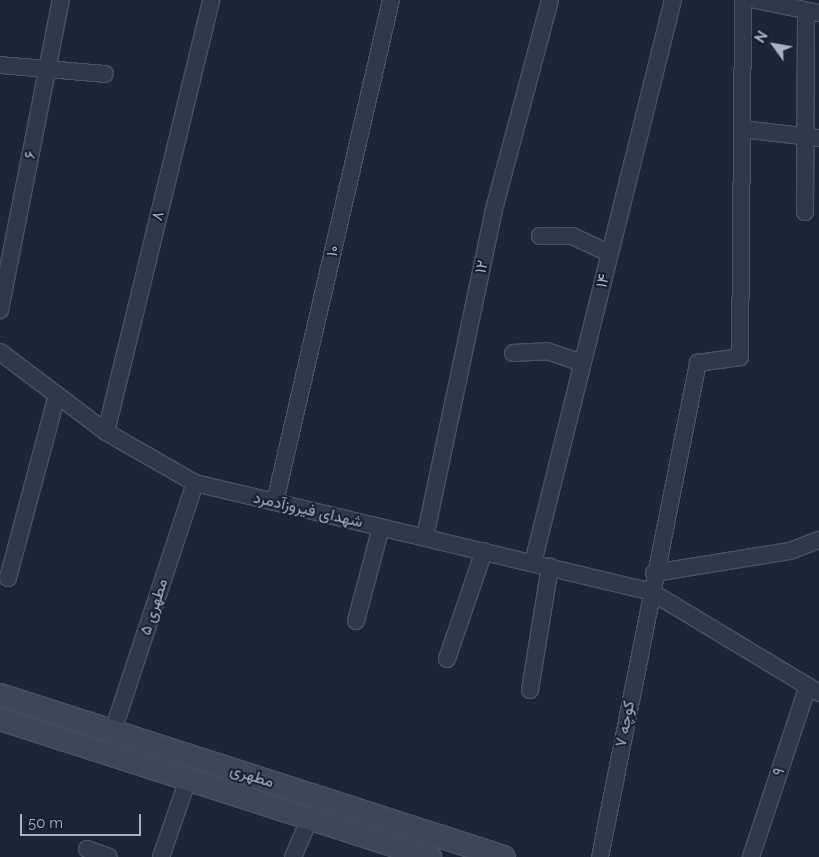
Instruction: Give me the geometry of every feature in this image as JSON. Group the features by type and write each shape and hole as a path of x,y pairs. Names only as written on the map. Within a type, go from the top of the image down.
{"main road":[{"name":"مطهری","path":"0,695 504,857"},
{"name":"مطهری","path":"0,719 430,857"}],"street":[{"name":"۶","path":"0,310 62,0"},
{"name":"۸","path":"106,432 211,0"},
{"name":"۱۰","path":"275,502 391,0"},
{"name":"۱۲","path":"425,537 493,213 550,0"},
{"name":"۱۴","path":"533,563 673,0"},
{"path":"744,0 742,129 812,138"},
{"path":"756,0 812,12 812,138 805,212"},
{"path":"0,65 105,74"},
{"name":"کوچه ۷","path":"600,857 650,591 698,363 740,357 742,129"},
{"path":"540,236 572,236 610,253"},
{"path":"513,353 547,351 582,363"},
{"name":"شهدای فیروزآدمرد","path":"0,352 106,432 195,483 650,591 814,690"},
{"path":"8,578 58,395"},
{"name":"مطهری ۵","path":"113,731 195,483"},
{"path":"356,622 381,527"},
{"path":"654,573 790,551 819,540"},
{"path":"447,658 484,551"},
{"path":"530,690 550,567"},
{"name":"۹","path":"751,857 814,690"},
{"path":"161,857 188,779"},
{"path":"293,857 310,818"},
{"path":"87,849 109,857"}]}
